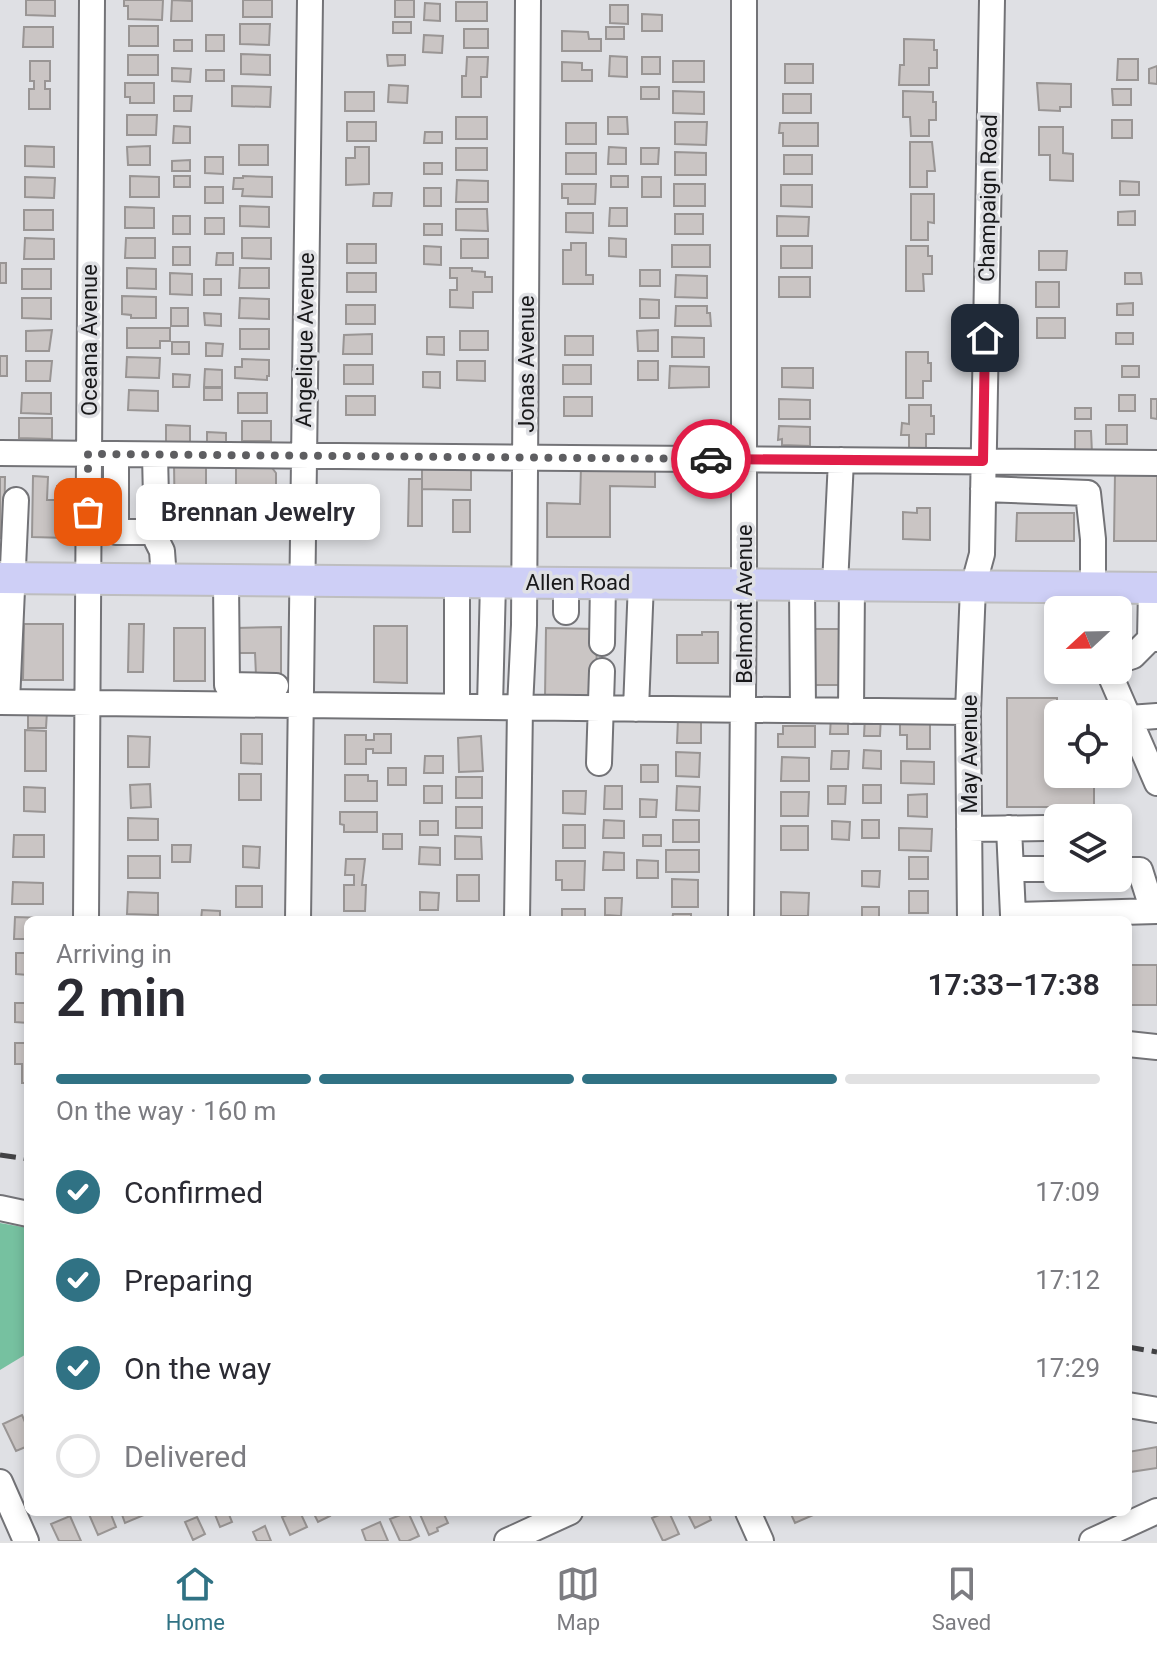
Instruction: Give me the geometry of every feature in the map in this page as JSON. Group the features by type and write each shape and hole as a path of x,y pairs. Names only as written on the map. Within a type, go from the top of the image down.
{"main road":[{"name":"Allen Road","path":"6,578 524,582 566,597 603,582 973,587 1082,595 1154,588"}],"street":[{"name":"Oceana Avenue","path":"86,916 92,0"},
{"name":"Angelique Avenue","path":"298,916 310,0"},
{"name":"Jonas Avenue","path":"517,916 524,582 528,0"},
{"name":"Belmont Avenue","path":"741,916 745,460 744,0"},
{"name":"Champaign Road","path":"973,587 982,554 992,0"},
{"path":"0,453 1157,463"},
{"path":"116,454 116,532 157,532"},
{"path":"155,455 157,541 162,551 164,579"},
{"path":"841,460 843,585 851,711"},
{"path":"983,489 1088,493 1093,539 1082,595"},
{"path":"16,500 6,578 4,702 968,712"},
{"path":"226,581 227,685 276,686"},
{"path":"457,582 457,706"},
{"path":"490,706 493,582"},
{"path":"602,643 603,582"},
{"path":"636,709 641,582"},
{"path":"802,585 803,710"},
{"name":"May Avenue","path":"970,916 968,712 973,587"},
{"path":"1132,656 1154,639 1154,588"},
{"path":"599,763 602,671"},
{"path":"1132,718 1157,716"},
{"path":"1132,725 1157,783"},
{"path":"1009,828 1013,915 1155,911 1140,870 1132,870"},
{"path":"969,829 1044,828"},
{"path":"1011,869 1044,869"},
{"path":"0,1208 24,1213"},
{"path":"1132,1406 1157,1410"},
{"path":"9,1494 26,1541"},
{"path":"1092,1541 1157,1511"},
{"path":"507,1541 561,1516"},
{"path":"750,1516 761,1541"}],"green space":[{"path":"0,1223 24,1227 24,1355 0,1370"}],"building":[{"path":"26,0 55,0 55,16 26,15"},
{"path":"124,0 163,0 162,20 128,19 128,6 124,6"},
{"path":"172,0 192,1 192,21 171,21"},
{"path":"243,0 272,0 272,17 243,17"},
{"path":"395,0 414,0 414,17 395,17"},
{"path":"456,2 487,2 487,21 456,21"},
{"path":"425,3 440,4 440,21 424,20"},
{"path":"610,5 628,5 628,24 610,23"},
{"path":"642,14 662,15 662,31 642,31"},
{"path":"393,22 411,22 411,33 393,33"},
{"path":"240,24 270,24 269,45 240,44"},
{"path":"129,26 158,26 158,46 129,46"},
{"path":"24,27 53,27 53,47 23,47"},
{"path":"606,27 624,27 624,39 606,39"},
{"path":"464,29 488,29 488,48 464,48"},
{"path":"562,31 588,32 589,39 601,39 601,51 562,51"},
{"path":"206,35 224,35 224,51 206,51"},
{"path":"424,35 443,36 442,53 423,52"},
{"path":"904,39 934,40 937,68 929,68 929,85 899,85 900,65 904,65"},
{"path":"174,40 192,40 192,51 174,51"},
{"path":"241,54 270,55 270,75 241,74"},
{"path":"128,55 158,55 158,75 128,75"},
{"path":"387,55 405,55 405,65 388,66"},
{"path":"610,56 627,57 627,77 609,76"},
{"path":"467,57 488,57 487,77 481,77 481,97 462,97 462,76 466,76"},
{"path":"642,57 660,57 660,74 642,74"},
{"path":"1118,59 1138,59 1138,80 1117,80"},
{"path":"30,61 50,61 50,81 45,81 45,89 50,89 50,109 29,109 29,89 34,89 34,81 30,81"},
{"path":"673,61 704,61 704,82 673,82"},
{"path":"562,62 582,63 582,70 592,70 592,81 562,81"},
{"path":"785,64 813,64 813,83 785,83"},
{"path":"1157,66 1157,84 1149,83 1149,69"},
{"path":"172,68 191,69 190,82 172,81"},
{"path":"206,70 224,70 224,81 206,81"},
{"path":"125,83 154,83 154,103 130,103 130,97 125,97"},
{"path":"1037,83 1071,84 1071,107 1060,107 1060,111 1039,110"},
{"path":"389,85 408,86 407,103 388,102"},
{"path":"232,86 271,87 270,107 232,106"},
{"path":"641,87 659,87 659,99 641,99"},
{"path":"1112,89 1131,89 1131,105 1113,105"},
{"path":"673,91 704,92 704,114 673,113"},
{"path":"903,91 933,92 936,120 929,120 929,136 911,136 910,117 903,117"},
{"path":"345,92 374,92 374,111 345,111"},
{"path":"783,94 811,94 811,113 783,113"},
{"path":"174,96 192,96 191,111 174,111"},
{"path":"127,115 157,115 156,135 127,135"},
{"path":"456,117 487,117 487,139 456,139"},
{"path":"608,117 627,117 628,134 608,134"},
{"path":"1112,120 1132,120 1132,138 1112,138"},
{"path":"347,122 376,122 376,141 347,141"},
{"path":"675,122 707,122 706,145 675,144"},
{"path":"566,123 596,123 596,144 566,144"},
{"path":"780,123 818,123 818,146 783,146"},
{"path":"174,126 190,127 190,143 173,143"},
{"path":"1039,127 1063,127 1063,153 1073,154 1073,181 1050,180 1050,155 1039,155"},
{"path":"425,132 442,132 442,143 424,143"},
{"path":"910,142 932,142 935,171 927,171 927,187 910,187"},
{"path":"239,145 268,145 268,165 239,165"},
{"path":"25,146 54,147 54,167 25,166"},
{"path":"150,146 150,165 128,165 127,147"},
{"path":"355,147 369,147 369,184 346,185 346,158 355,158"},
{"path":"609,147 626,148 626,164 608,164"},
{"path":"456,148 487,148 487,170 456,170"},
{"path":"641,148 659,148 658,164 641,164"},
{"path":"675,152 706,153 706,175 675,175"},
{"path":"566,153 596,153 596,174 566,174"},
{"path":"784,155 812,155 812,174 784,174"},
{"path":"205,157 223,157 223,174 205,173"},
{"path":"190,160 190,171 172,171 172,161"},
{"path":"424,163 442,163 442,174 424,174"},
{"path":"130,176 159,177 159,197 130,197"},
{"path":"174,176 190,176 190,187 174,187"},
{"path":"611,176 628,176 628,187 611,187"},
{"path":"25,177 55,178 54,198 25,197"},
{"path":"272,177 272,197 242,196 243,189 233,189 234,178"},
{"path":"642,177 661,177 661,197 642,197"},
{"path":"457,180 488,181 488,202 456,202"},
{"path":"1120,181 1139,182 1139,195 1120,195"},
{"path":"562,184 596,184 595,204 568,204 568,198 562,198"},
{"path":"674,184 705,184 705,206 674,206"},
{"path":"781,185 812,185 812,207 781,206"},
{"path":"205,187 223,187 223,203 205,203"},
{"path":"424,188 441,188 441,206 424,206"},
{"path":"374,193 392,193 391,206 373,206"},
{"path":"911,194 934,194 934,223 928,222 928,240 911,240"},
{"path":"240,206 269,207 269,227 240,226"},
{"path":"125,207 154,208 154,228 125,228"},
{"path":"610,208 627,208 627,226 609,226"},
{"path":"456,209 487,209 488,231 456,230"},
{"path":"24,210 53,210 53,230 24,230"},
{"path":"1135,211 1135,225 1118,225 1118,212"},
{"path":"566,213 593,213 593,233 566,232"},
{"path":"675,214 703,214 703,234 675,234"},
{"path":"173,216 190,216 190,234 173,234"},
{"path":"777,216 809,217 808,236 777,236"},
{"path":"205,218 224,218 224,234 205,234"},
{"path":"424,224 442,224 442,235 424,235"},
{"path":"25,238 54,239 54,259 24,259"},
{"path":"126,238 155,238 155,258 125,258"},
{"path":"242,238 271,238 271,259 242,258"},
{"path":"609,238 626,239 626,257 609,256"},
{"path":"461,239 488,239 488,258 461,258"},
{"path":"571,243 586,243 586,275 593,275 593,284 563,284 563,250 571,250"},
{"path":"347,244 376,244 376,263 347,263"},
{"path":"672,245 710,245 710,267 672,267"},
{"path":"424,246 441,247 441,265 424,264"},
{"path":"781,246 812,246 812,268 781,268"},
{"path":"906,246 928,246 928,256 932,256 932,274 923,274 924,291 906,291"},
{"path":"173,247 190,247 190,265 173,265"},
{"path":"1039,251 1067,251 1066,270 1039,270"},
{"path":"217,253 233,253 233,265 216,265"},
{"path":"0,263 6,263 6,283 0,283"},
{"path":"127,268 156,269 156,289 127,288"},
{"path":"240,268 269,268 269,288 239,288"},
{"path":"450,268 472,268 472,271 485,272 485,277 492,277 492,292 473,292 473,308 450,307 450,290 457,290 457,278 450,278"},
{"path":"22,269 51,269 51,289 22,289"},
{"path":"640,270 660,270 660,286 640,286"},
{"path":"170,273 192,274 192,295 170,294"},
{"path":"347,273 376,273 376,292 347,292"},
{"path":"1125,273 1141,273 1142,284 1125,284"},
{"path":"676,275 707,276 707,298 675,297"},
{"path":"779,277 810,277 810,297 779,297"},
{"path":"204,279 221,279 221,295 204,295"},
{"path":"1036,282 1059,282 1059,307 1036,307"},
{"path":"122,296 156,297 156,318 131,318 131,315 122,314"},
{"path":"22,298 51,298 51,319 22,318"},
{"path":"240,298 269,299 269,319 239,318"},
{"path":"640,299 659,300 659,318 640,318"},
{"path":"1133,303 1133,315 1117,315 1117,304"},
{"path":"346,305 375,305 375,324 346,324"},
{"path":"676,306 707,306 711,326 675,326"},
{"path":"171,308 188,308 188,326 171,326"},
{"path":"204,313 221,314 221,326 205,325"},
{"path":"1037,318 1065,318 1065,338 1037,338"},
{"path":"127,328 170,328 170,341 160,341 160,348 127,348"},
{"path":"240,329 269,329 269,349 240,349"},
{"path":"52,330 49,351 26,351 26,331"},
{"path":"658,330 658,351 638,351 637,331"},
{"path":"460,331 488,331 488,350 460,350"},
{"path":"1116,333 1133,333 1133,344 1116,344"},
{"path":"372,334 372,354 343,354 344,335"},
{"path":"565,336 593,336 593,355 565,355"},
{"path":"427,337 444,337 444,355 427,354"},
{"path":"672,337 704,338 704,357 672,357"},
{"path":"172,342 189,342 189,354 172,354"},
{"path":"206,343 223,344 222,356 206,356"},
{"path":"906,352 928,352 931,381 923,381 923,398 906,398"},
{"path":"0,356 7,356 7,376 0,376"},
{"path":"127,357 160,358 159,378 126,377"},
{"path":"242,359 269,360 267,380 235,378 235,367 242,367"},
{"path":"26,361 52,361 50,381 26,381"},
{"path":"457,361 485,361 485,381 457,380"},
{"path":"638,361 658,361 658,380 638,380"},
{"path":"344,365 373,365 373,384 344,384"},
{"path":"563,365 591,365 591,384 563,384"},
{"path":"670,366 709,367 709,387 669,388"},
{"path":"1122,366 1139,366 1139,377 1122,377"},
{"path":"782,368 813,368 813,388 782,387"},
{"path":"205,369 222,370 222,387 204,387"},
{"path":"423,372 440,372 440,388 423,387"},
{"path":"173,374 190,375 189,387 173,387"},
{"path":"204,388 222,388 222,400 204,400"},
{"path":"129,390 158,391 158,411 128,410"},
{"path":"22,393 51,393 51,414 21,413"},
{"path":"238,393 267,393 267,413 238,413"},
{"path":"1119,395 1135,395 1135,411 1119,411"},
{"path":"346,396 375,396 375,415 346,415"},
{"path":"564,397 592,397 592,416 564,416"},
{"path":"779,399 810,400 810,419 779,419"},
{"path":"1151,399 1157,399 1157,419 1151,418"},
{"path":"909,405 931,405 934,434 926,434 926,452 909,452 909,435 901,435 902,423 909,424"},
{"path":"1075,408 1091,408 1091,419 1075,419"},
{"path":"19,418 52,418 52,439 19,438"},
{"path":"242,421 271,421 271,441 242,441"},
{"path":"166,425 190,426 190,446 166,446"},
{"path":"1106,425 1127,425 1127,444 1106,444"},
{"path":"779,426 810,427 810,446 782,445 782,439 778,440"},
{"path":"1075,431 1091,431 1092,453 1075,453"},
{"path":"207,432 226,433 226,448 207,448"},
{"path":"206,462 206,534 175,534 174,463"},
{"path":"236,464 269,464 276,473 276,510 236,509"},
{"path":"422,465 471,466 471,490 422,489"},
{"path":"581,466 655,466 655,487 610,486 610,537 547,537 547,503 580,504"},
{"path":"1115,473 1157,473 1157,541 1114,541"},
{"path":"33,476 48,477 47,500 57,500 57,486 67,486 67,538 32,537"},
{"path":"0,477 5,477 4,538 0,538"},
{"path":"409,479 422,479 422,526 408,526"},
{"path":"453,500 470,500 470,532 453,532"},
{"path":"917,508 930,508 930,540 903,539 903,512 917,513"},
{"path":"1017,513 1074,513 1074,541 1016,541"},
{"path":"259,515 281,516 281,533 259,533"},
{"path":"24,624 63,624 63,680 23,680"},
{"path":"129,624 144,624 143,672 128,672"},
{"path":"374,626 407,626 407,683 374,682"},
{"path":"281,627 281,675 256,675 255,653 236,653 236,628"},
{"path":"174,628 205,628 205,681 174,681"},
{"path":"546,628 597,629 596,698 545,698"},
{"path":"812,629 839,629 839,685 812,685"},
{"path":"702,632 718,632 718,663 677,663 677,635 702,635"},
{"path":"1007,698 1057,698 1044,700 1044,788 1094,788 1094,804 1007,807"},
{"path":"28,711 47,711 46,728 28,728"},
{"path":"831,716 848,716 848,734 830,734"},
{"path":"865,716 881,716 880,736 864,736"},
{"path":"678,719 701,720 701,743 677,743"},
{"path":"900,724 930,724 930,749 907,749 907,735 900,735"},
{"path":"783,726 815,726 815,747 778,747 778,734 783,734"},
{"path":"25,730 46,731 46,771 25,771"},
{"path":"241,734 262,734 262,764 241,763"},
{"path":"374,734 391,734 391,753 373,753 373,749 366,749 366,764 345,764 345,735 366,735 366,740 374,740"},
{"path":"128,736 150,737 149,767 128,767"},
{"path":"481,736 483,771 459,772 458,738"},
{"path":"864,750 881,751 881,769 863,768"},
{"path":"832,751 849,751 848,769 831,769"},
{"path":"676,752 700,753 699,777 676,776"},
{"path":"425,756 443,756 443,773 424,773"},
{"path":"782,757 809,758 809,781 781,781"},
{"path":"901,761 934,762 934,784 901,783"},
{"path":"641,765 658,765 658,782 641,782"},
{"path":"388,768 406,768 406,785 388,785"},
{"path":"239,774 261,774 261,800 239,800"},
{"path":"345,775 368,775 368,781 377,781 377,801 345,801"},
{"path":"456,777 482,777 482,798 456,798"},
{"path":"150,784 151,807 131,808 130,785"},
{"path":"863,785 881,785 881,803 863,803"},
{"path":"424,786 442,786 442,803 424,803"},
{"path":"605,786 622,786 622,809 604,809"},
{"path":"677,786 700,787 699,811 676,810"},
{"path":"828,786 846,786 845,804 828,804"},
{"path":"24,787 45,788 45,812 24,811"},
{"path":"563,791 586,791 585,814 563,813"},
{"path":"781,792 809,792 808,816 781,816"},
{"path":"927,794 927,817 908,816 908,795"},
{"path":"640,799 657,800 656,817 640,817"},
{"path":"456,807 482,807 482,828 456,828"},
{"path":"340,812 377,812 377,832 344,832"},
{"path":"128,818 158,819 158,840 128,840"},
{"path":"604,820 624,821 624,838 603,838"},
{"path":"673,820 699,820 699,842 673,842"},
{"path":"862,820 879,820 879,838 862,838"},
{"path":"420,821 438,821 438,835 420,835"},
{"path":"832,821 850,822 849,840 832,839"},
{"path":"563,825 585,825 585,848 563,848"},
{"path":"781,826 808,826 808,850 781,850"},
{"path":"899,828 932,829 931,851 899,850"},
{"path":"383,834 402,834 402,849 383,849"},
{"path":"14,835 44,835 44,857 13,857"},
{"path":"643,835 661,835 661,846 643,846"},
{"path":"455,836 481,837 482,859 455,859"},
{"path":"172,845 191,845 190,862 172,862"},
{"path":"243,846 260,847 259,868 243,867"},
{"path":"420,847 440,848 440,865 419,864"},
{"path":"666,850 699,850 699,872 666,872"},
{"path":"604,852 624,853 624,870 603,870"},
{"path":"128,856 160,856 160,878 128,878"},
{"path":"909,857 928,857 928,879 909,879"},
{"path":"346,859 365,859 362,885 366,885 365,911 344,911 344,885 354,885 354,875 345,875"},
{"path":"637,860 658,861 658,878 637,878"},
{"path":"556,861 585,861 584,890 562,890 562,880 556,880"},
{"path":"862,871 880,871 879,887 862,886"},
{"path":"457,875 479,875 479,901 457,901"},
{"path":"672,879 698,880 698,907 672,907"},
{"path":"13,882 43,883 43,904 12,904"},
{"path":"236,886 262,886 262,907 236,907"},
{"path":"909,891 928,891 928,913 909,913"},
{"path":"128,892 158,893 158,915 127,914"},
{"path":"420,892 439,893 438,910 420,910"},
{"path":"781,892 809,893 808,916 781,916"},
{"path":"605,898 622,898 621,916 605,915"},
{"path":"862,907 879,907 879,916 862,916"},
{"path":"562,909 585,909 585,916 562,916"},
{"path":"202,910 220,911 220,916 201,916"},
{"path":"15,917 24,917 24,939 14,939"},
{"path":"16,953 24,953 24,975 16,974"},
{"path":"1132,965 1157,965 1157,1005 1132,1005"},
{"path":"15,1003 24,1003 24,1023 15,1022"},
{"path":"15,1043 24,1043 24,1083 22,1064 15,1064"},
{"path":"22,1415 24,1448 16,1451 3,1424"},
{"path":"1157,1447 1157,1468 1132,1472 1132,1451"},
{"path":"70,1516 81,1541 59,1541 51,1524"},
{"path":"90,1516 112,1516 116,1527 98,1535"},
{"path":"122,1516 142,1516 125,1523"},
{"path":"216,1516 230,1516 232,1522 220,1527"},
{"path":"302,1516 307,1527 290,1535 282,1517"},
{"path":"315,1516 330,1516 318,1522"},
{"path":"410,1516 419,1536 400,1541 390,1519"},
{"path":"421,1516 445,1516 448,1523 429,1535"},
{"path":"671,1516 679,1534 663,1541 652,1518"},
{"path":"689,1516 710,1516 711,1520 695,1528"},
{"path":"792,1516 811,1516 795,1523"},
{"path":"197,1517 205,1534 193,1540 185,1522"},
{"path":"380,1522 388,1541 366,1541 362,1530"},
{"path":"265,1526 271,1541 257,1541 253,1532"}],"railway":[{"path":"0,1155 24,1158"},
{"path":"1132,1348 1157,1352"}],"way so far":[{"path":"88,512 88,454 711,459"}],"place":[{"name":"Brennan Jewelry","path":"88,512"}],"route":[{"path":"711,459 983,461 985,338"}]}
